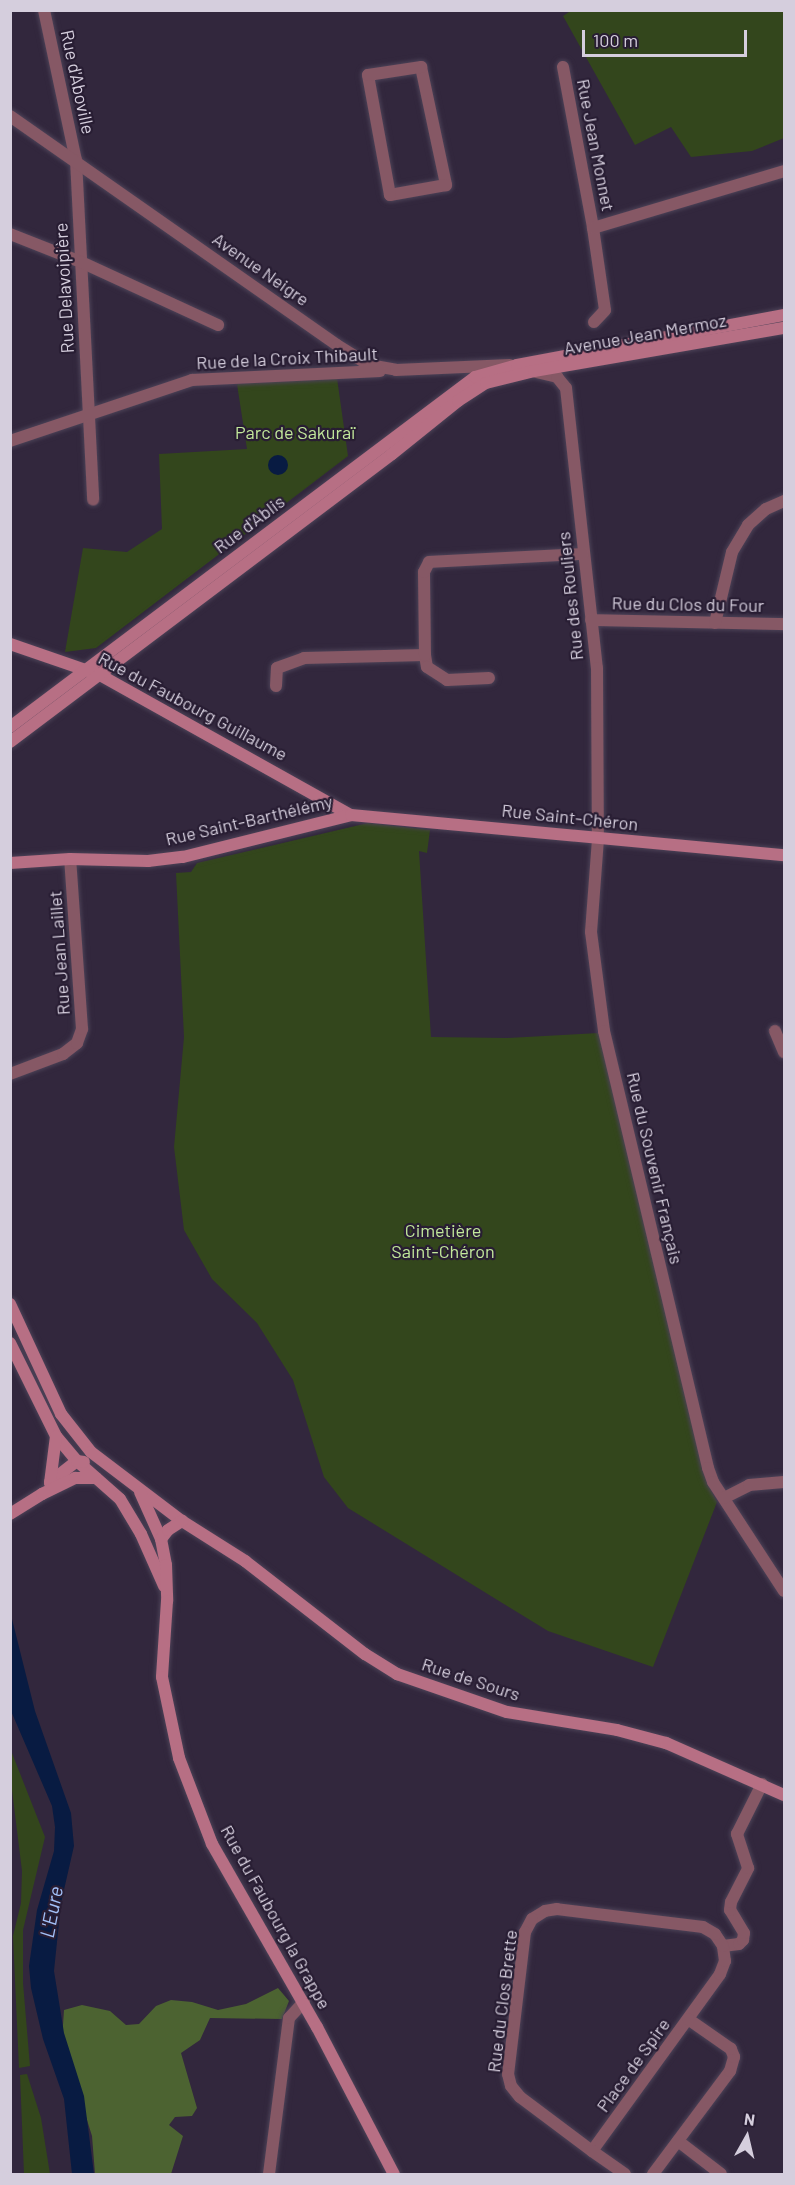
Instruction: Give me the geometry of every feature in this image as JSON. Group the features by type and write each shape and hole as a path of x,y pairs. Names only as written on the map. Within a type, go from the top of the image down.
{"main road":[{"name":"Avenue Jean Mermoz","path":"514,370 784,315"},
{"name":"Avenue Jean Mermoz","path":"514,370 534,371 784,328"},
{"name":"Rue d'Ablis","path":"10,727 427,412 481,380 514,370"},
{"name":"Rue d'Ablis","path":"10,742 393,454 481,380"},
{"name":"Rue du Faubourg Guillaume","path":"10,644 88,669 351,814"},
{"name":"Rue Saint-Chéron","path":"351,814 784,855"},
{"name":"Rue Saint-Barthélémy","path":"10,862 70,858 148,861 183,857 351,814"},
{"path":"10,1304 61,1414 79,1441 105,1466 140,1491"},
{"name":"Rue du Faubourg la Grappe","path":"10,1343 56,1436 77,1461 120,1499 148,1548 167,1592"},
{"path":"50,1482 56,1436"},
{"path":"75,1478 79,1441"},
{"path":"42,1494 50,1482 77,1461 105,1466"},
{"path":"10,1514 42,1494 75,1478 96,1478"},
{"name":"Rue du Faubourg la Grappe","path":"140,1491 161,1539 166,1565 167,1592 162,1677 178,1758 212,1844 304,2002 394,2175"},
{"name":"Rue de Sours","path":"140,1491 245,1561 365,1654 397,1674 507,1712 641,1736 666,1743 784,1795"},
{"name":"Rue de Sours","path":"120,1499 182,1521"},
{"path":"161,1539 168,1530 182,1521"}],"street":[{"name":"Rue d'Aboville","path":"44,10 76,160"},
{"path":"421,67 446,185 390,195 368,75 377,73 421,67"},
{"name":"Rue Jean Monnet","path":"563,67 593,228 605,310 594,322"},
{"name":"Avenue Neigre","path":"10,116 76,160 337,345 369,365 396,370 460,367 514,370"},
{"name":"Rue Delavoipière","path":"76,160 93,500"},
{"name":"Rue Jean Monnet","path":"593,228 635,218 784,171"},
{"path":"10,234 81,262 218,325"},
{"path":"460,367 481,380"},
{"name":"Rue de la Croix Thibault","path":"10,441 192,380 396,370"},
{"name":"Rue des Rouliers","path":"534,371 557,377 566,388 597,668 598,839"},
{"path":"715,623 732,552 748,525 766,509 784,501"},
{"path":"489,678 447,680 427,667 424,572 429,562 583,554"},
{"name":"Rue du Clos du Four","path":"591,620 784,624"},
{"path":"276,686 278,668 304,658 425,655"},
{"name":"Rue du Souvenir Français","path":"598,839 591,932 604,1031 708,1468 713,1482 784,1592"},
{"name":"Rue Jean Laillet","path":"10,1074 63,1054 77,1043 82,1029 70,858"},
{"path":"774,1031 784,1052"},
{"path":"724,1498 749,1485 784,1482"},
{"path":"688,2019 720,1974 725,1961 723,1946 739,1944 743,1940 744,1933 730,1910 731,1902 748,1868 738,1834 762,1784"},
{"name":"Rue du Clos Brette","path":"625,2175 520,2097 511,2086 508,2074 525,1932 532,1919 545,1911 557,1909 703,1927 715,1934 723,1946"},
{"path":"269,2175 289,2018 304,2002"},
{"name":"Place de Spire","path":"592,2151 688,2019 731,2049 734,2057 730,2071 653,2175"},
{"path":"678,2142 721,2175"}],"green space":[{"path":"572,10 784,11 784,138 752,151 691,157 671,127 635,145 563,16"},
{"name":"Parc de Sakuraï","path":"337,378 348,456 96,648 65,652 83,548 127,552 162,529 159,454 247,449 237,384"},
{"name":"Cimetière Saint-Chéron","path":"368,823 430,830 427,853 419,851 431,1037 507,1038 599,1033 706,1480 717,1502 653,1667 548,1631 348,1508 324,1477 293,1380 257,1323 212,1279 184,1230 174,1147 184,1037 176,873 191,872 197,863"},
{"path":"10,1748 45,1837 23,1930 23,1983 30,2066 19,2068 13,1936 21,1903 22,1871 11,1782"},
{"path":"278,1988 289,2001 282,2019 210,2018 200,2040 181,2053 197,2108 192,2116 175,2117 169,2125 183,2136 171,2174 95,2174 92,2136 62,2040 64,2010 82,2005 110,2011 126,2025 139,2024 156,2006 171,2000 192,2002 218,2010 246,2004"},
{"path":"27,2074 41,2118 50,2174 24,2174 20,2075"}],"water":[{"path":"278,455 285,458 288,465 285,472 278,475 271,472 268,465 271,458"},
{"name":"L'Eure","path":"10,1611 35,1711 71,1813 74,1846 61,1903 54,1971 64,2033 84,2096 94,2174 72,2174 64,2099 43,2039 31,1988 29,1966 37,1910 54,1851 55,1827 52,1806 11,1711"}]}
